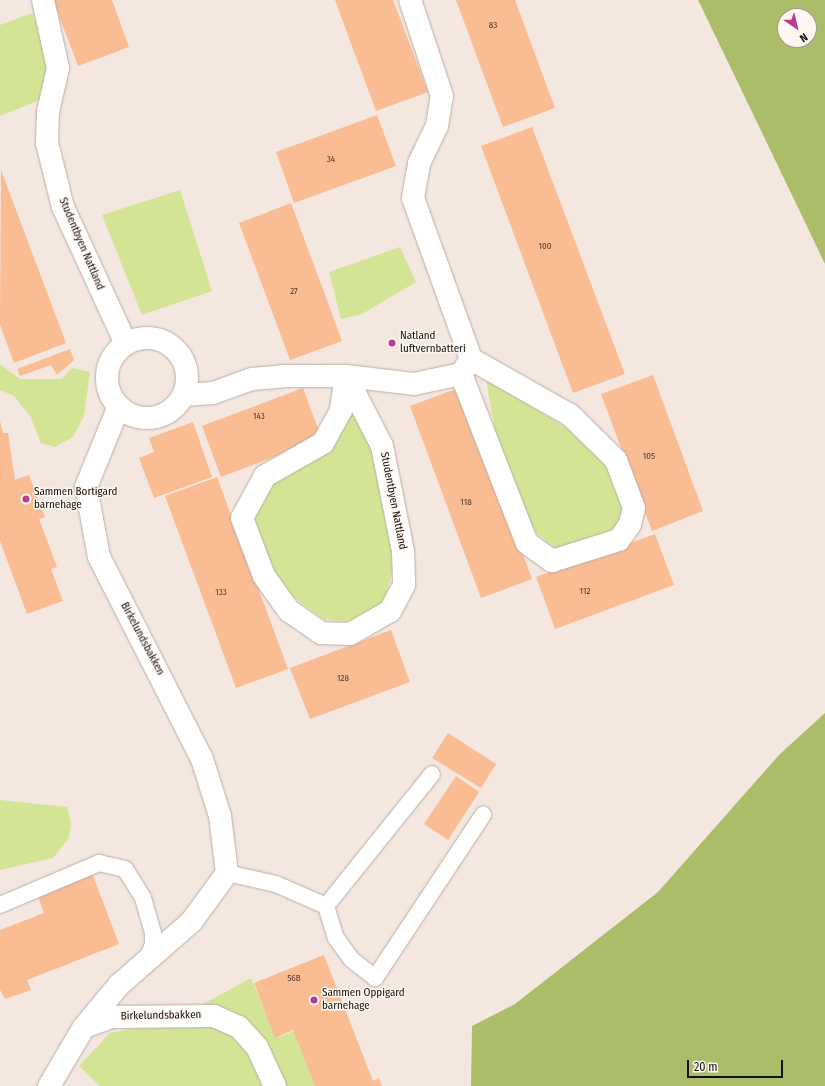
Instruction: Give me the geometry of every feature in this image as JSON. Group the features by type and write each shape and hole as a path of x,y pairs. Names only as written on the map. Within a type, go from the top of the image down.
{"street":[{"name":"Studentbyen Nattland","path":"43,0 58,68 48,112 51,157 63,207 126,344"},
{"path":"184,395 213,392 252,379 346,376 414,384 466,366 570,415 616,460 634,508 630,524 619,540 552,561 527,543 466,366 413,198 419,163 438,126 442,96 410,0"},
{"path":"151,338 174,348 187,370 184,395 166,413 154,418 129,414 119,406 112,396 108,373 110,362 126,344 151,338"},
{"name":"Studentbyen Nattland","path":"346,376 382,446 395,500 404,572 404,585 390,611 350,634 321,633 289,612 264,576 242,518 265,476 323,443 340,410 346,376"},
{"name":"Birkelundsbakken","path":"119,406 86,486 99,557 202,759 220,816 227,873"},
{"path":"49,1086 84,1026 119,985 143,967 192,921 227,873"},
{"name":"Birkelundsbakken","path":"84,1026 111,1017 214,1016 239,1028 257,1047 275,1086"}],"lane":[{"path":"326,906 432,774"},
{"path":"227,873 276,884 326,906 336,938 351,959 375,978 483,815"},
{"path":"0,905 99,863 125,869 143,898 153,933 153,945 143,967"}],"green space":[{"path":"698,0 825,0 825,264"},
{"path":"32,13 48,53 49,75 42,99 0,116 0,25"},
{"path":"180,190 212,291 142,315 102,215"},
{"path":"400,247 416,282 362,314 341,319 329,272"},
{"path":"0,364 20,379 62,379 72,368 90,372 84,416 73,437 55,447 41,443 30,416 14,396 0,390"},
{"path":"486,378 576,434 615,476 626,513 611,534 557,550 534,531 495,432"},
{"path":"353,405 371,446 390,516 393,569 383,607 357,622 323,619 291,595 261,552 253,522 267,485"},
{"path":"825,713 825,1086 471,1086 472,1026 515,1004 658,892 780,754"},
{"path":"0,800 67,807 71,822 69,838 53,858 0,870"},
{"path":"251,978 276,1038 294,1031 315,1086 100,1086 79,1066 110,1033 170,1021 208,1026 205,1003"}],"building":[{"path":"53,0 112,0 129,47 78,66"},
{"path":"335,0 393,0 428,92 376,111"},
{"path":"456,0 515,0 555,108 503,127"},
{"path":"377,115 396,166 294,203 276,152"},
{"path":"532,127 625,374 573,393 481,146"},
{"path":"1,170 66,343 14,363 0,325"},
{"path":"291,203 342,341 290,360 239,223"},
{"path":"70,349 74,360 57,375 51,365 20,376 17,369"},
{"path":"653,375 703,511 652,531 601,394"},
{"path":"461,387 532,579 481,598 410,406"},
{"path":"303,388 322,439 221,477 202,426"},
{"path":"0,421 3,433 8,433 15,480 29,475 45,517 39,519 57,567 51,569 63,601 27,614 0,541"},
{"path":"193,422 212,477 154,498 139,458 154,452 149,438"},
{"path":"217,477 288,669 236,688 165,496"},
{"path":"655,534 674,585 555,629 536,577"},
{"path":"391,630 410,682 310,719 290,668"},
{"path":"448,733 496,764 481,788 432,758"},
{"path":"456,776 479,792 448,840 424,824"},
{"path":"92,873 119,944 27,980 31,990 5,999 0,990 0,930 44,913 37,894"},
{"path":"324,955 373,1081 379,1078 382,1086 315,1086 293,1030 275,1038 254,983"}],"place":[{"name":"Natland luftvernbatteri","path":"392,343"},
{"name":"Sammen Bortigard barnehage","path":"26,499"},
{"name":"Sammen Oppigard barnehage","path":"314,1000"}]}
